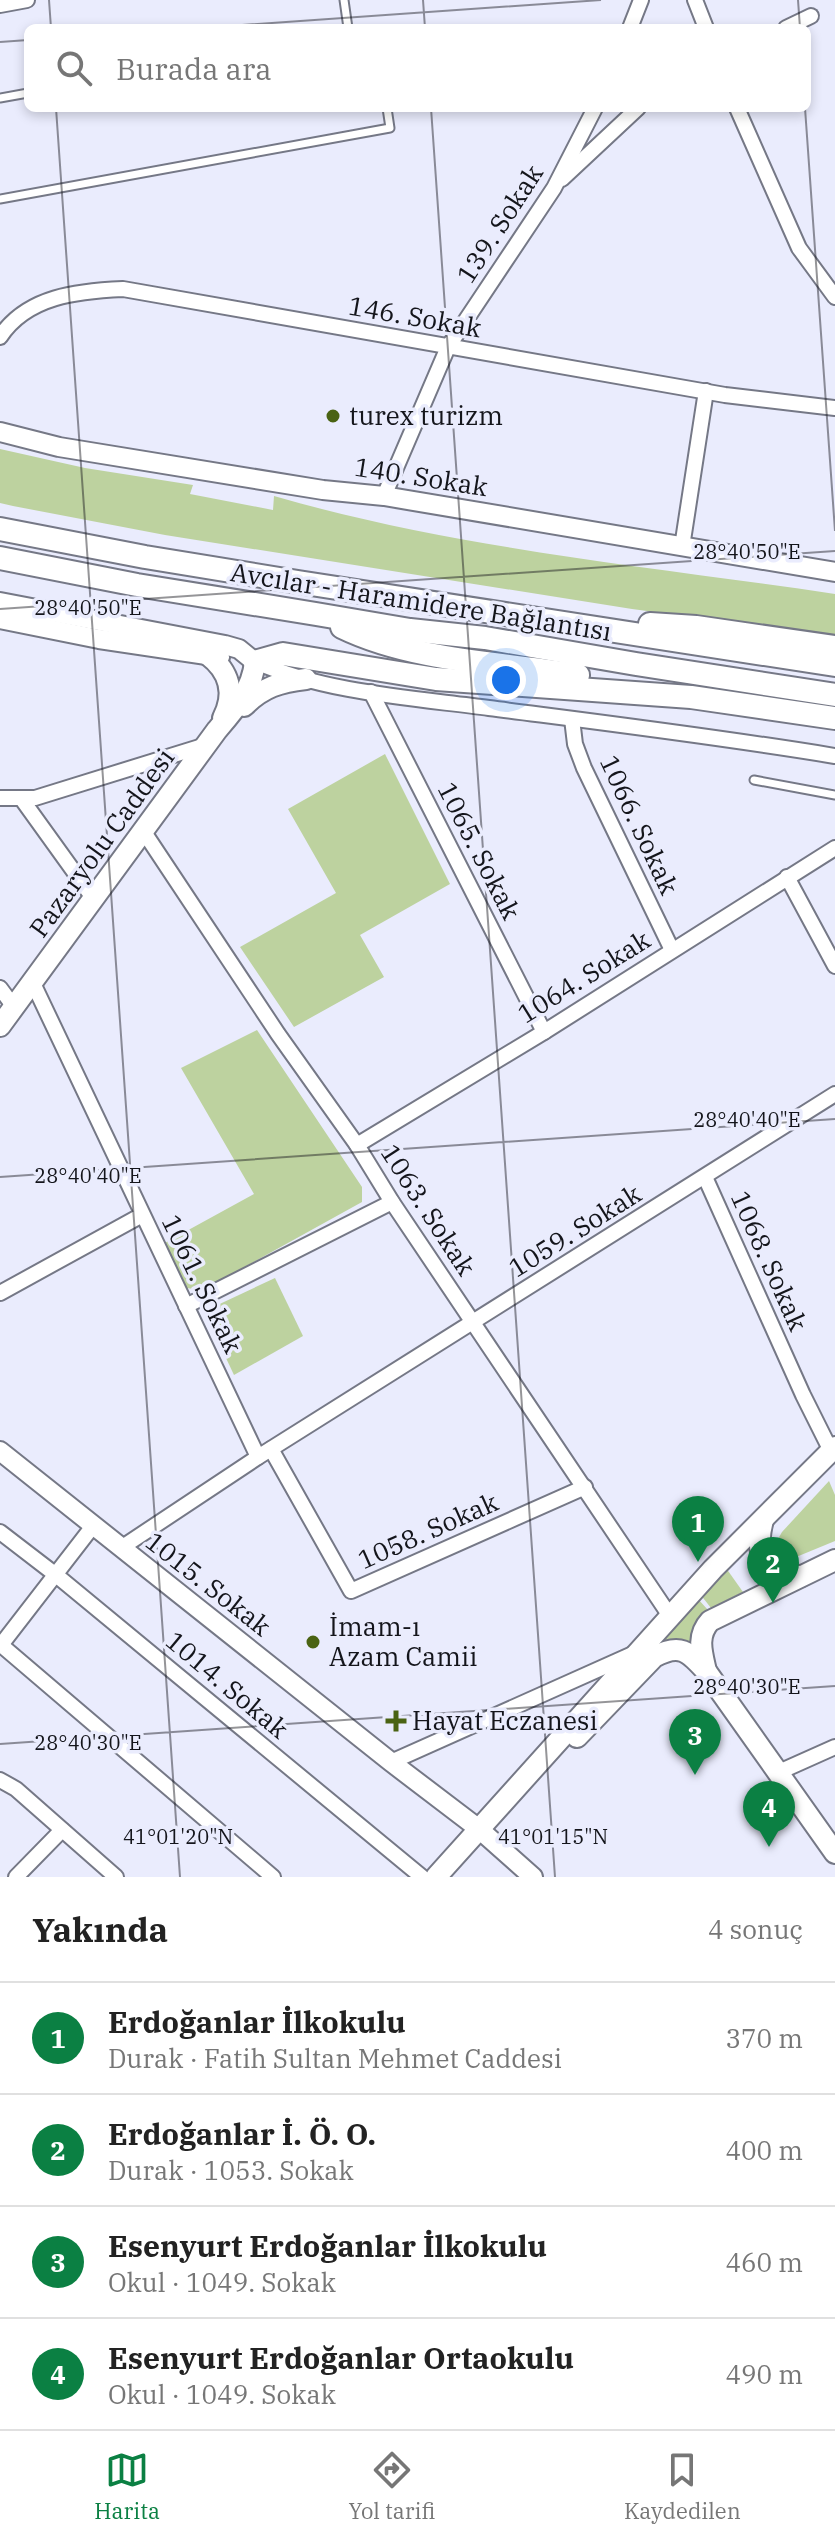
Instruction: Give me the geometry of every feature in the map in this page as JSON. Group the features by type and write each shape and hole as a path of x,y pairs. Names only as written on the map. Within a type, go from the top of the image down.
{"highway":[{"name":"Avcılar - Haramidere Bağlantısı","path":"0,529 160,560 835,665"},
{"name":"Avcılar - Haramidere Bağlantısı","path":"0,558 137,585 410,630 485,638 835,695"},
{"path":"316,614 373,640 418,650 669,690 691,697"},
{"path":"601,629 627,624 696,627 835,647"},
{"path":"255,662 283,654 436,679 691,697 835,718"}],"main road":[{"path":"208,655 223,668 228,681 226,712 211,738"},
{"path":"211,738 245,694 253,679 255,662"},
{"path":"211,738 260,691 281,682 306,679"},
{"name":"Pazaryolu Caddesi","path":"0,1026 211,738"},
{"path":"436,1876 636,1652 833,1449"},
{"path":"763,1520 759,1541 761,1555 767,1564 783,1575 801,1576"},
{"path":"706,1671 700,1637 710,1621 835,1560"},
{"path":"530,1774 583,1732 654,1657 678,1649 693,1657 706,1671 835,1853"}],"street":[{"path":"0,5 27,0"},
{"path":"632,24 641,0"},
{"path":"695,0 704,24"},
{"path":"794,24 811,16"},
{"path":"554,188 634,112"},
{"path":"739,112 799,248 835,297"},
{"path":"592,114 597,133 604,136 610,133"},
{"name":"139. Sokak","path":"384,496 448,347 554,188 592,114"},
{"name":"146. Sokak","path":"0,337 8,325 43,301 82,291 123,289 706,391 835,408"},
{"path":"682,547 706,391"},
{"name":"140. Sokak","path":"0,432 59,447 323,490 384,496 835,572"},
{"path":"0,602 225,645 239,649 255,662"},
{"path":"0,619 99,639 255,662 306,679 371,692 731,739 835,756"},
{"name":"1065. Sokak","path":"371,692 544,1032"},
{"name":"1066. Sokak","path":"572,719 575,744 584,768 672,950"},
{"path":"0,798 35,798 211,738"},
{"path":"21,798 93,898"},
{"name":"1063. Sokak","path":"144,832 278,1034 357,1145 670,1616"},
{"name":"1064. Sokak","path":"357,1145 544,1032 835,848"},
{"path":"787,877 835,966"},
{"name":"1061. Sokak","path":"32,981 186,1306 265,1453"},
{"path":"0,988 14,1007"},
{"name":"1059. Sokak","path":"265,1453 835,1094"},
{"name":"1068. Sokak","path":"705,1177 803,1395 833,1449"},
{"path":"186,1306 392,1202"},
{"path":"0,1293 142,1215"},
{"name":"1015. Sokak","path":"0,1451 479,1829 533,1877"},
{"path":"121,1548 265,1453"},
{"name":"1058. Sokak","path":"265,1453 351,1591 585,1487"},
{"path":"93,1526 0,1644 273,1877"},
{"name":"1014. Sokak","path":"0,1532 436,1876"},
{"path":"391,1762 636,1652"},
{"path":"779,1772 835,1747"},
{"path":"0,1780 16,1789 116,1877"},
{"path":"16,1877 62,1830"}],"lane":[{"path":"344,0 347,24"},
{"path":"0,98 24,94"},
{"path":"0,199 390,128 388,112"},
{"path":"754,780 835,795"}],"green space":[{"path":"0,449 85,468 193,485 190,494 273,510 274,496 412,530 482,543 835,594 835,636 632,609 165,535 13,506 0,503"},
{"path":"385,754 450,884 360,935 384,977 294,1027 240,947 336,893 288,809"},
{"path":"257,1030 362,1187 362,1202 203,1290 186,1288 161,1245 254,1194 181,1068"},
{"path":"275,1278 303,1336 234,1375 209,1322 209,1309"},
{"path":"829,1481 835,1495 835,1541 784,1562 778,1539"},
{"path":"726,1568 743,1592 711,1608 700,1594"},
{"path":"698,1599 708,1610 694,1625 689,1644 675,1640 659,1644"}],"place":[{"name":"turex turizm","path":"333,416"},
{"name":"Erdoğanlar İlkokulu","path":"698,1562"},
{"name":"Erdoğanlar İ. Ö. O.","path":"773,1603"},
{"name":"İmam-ı Azam Camii","path":"313,1642"},
{"name":"Hayat Eczanesi","path":"396,1721"},
{"name":"Esenyurt Erdoğanlar İlkokulu","path":"695,1775"},
{"name":"Esenyurt Erdoğanlar Ortaokulu","path":"769,1847"}]}
